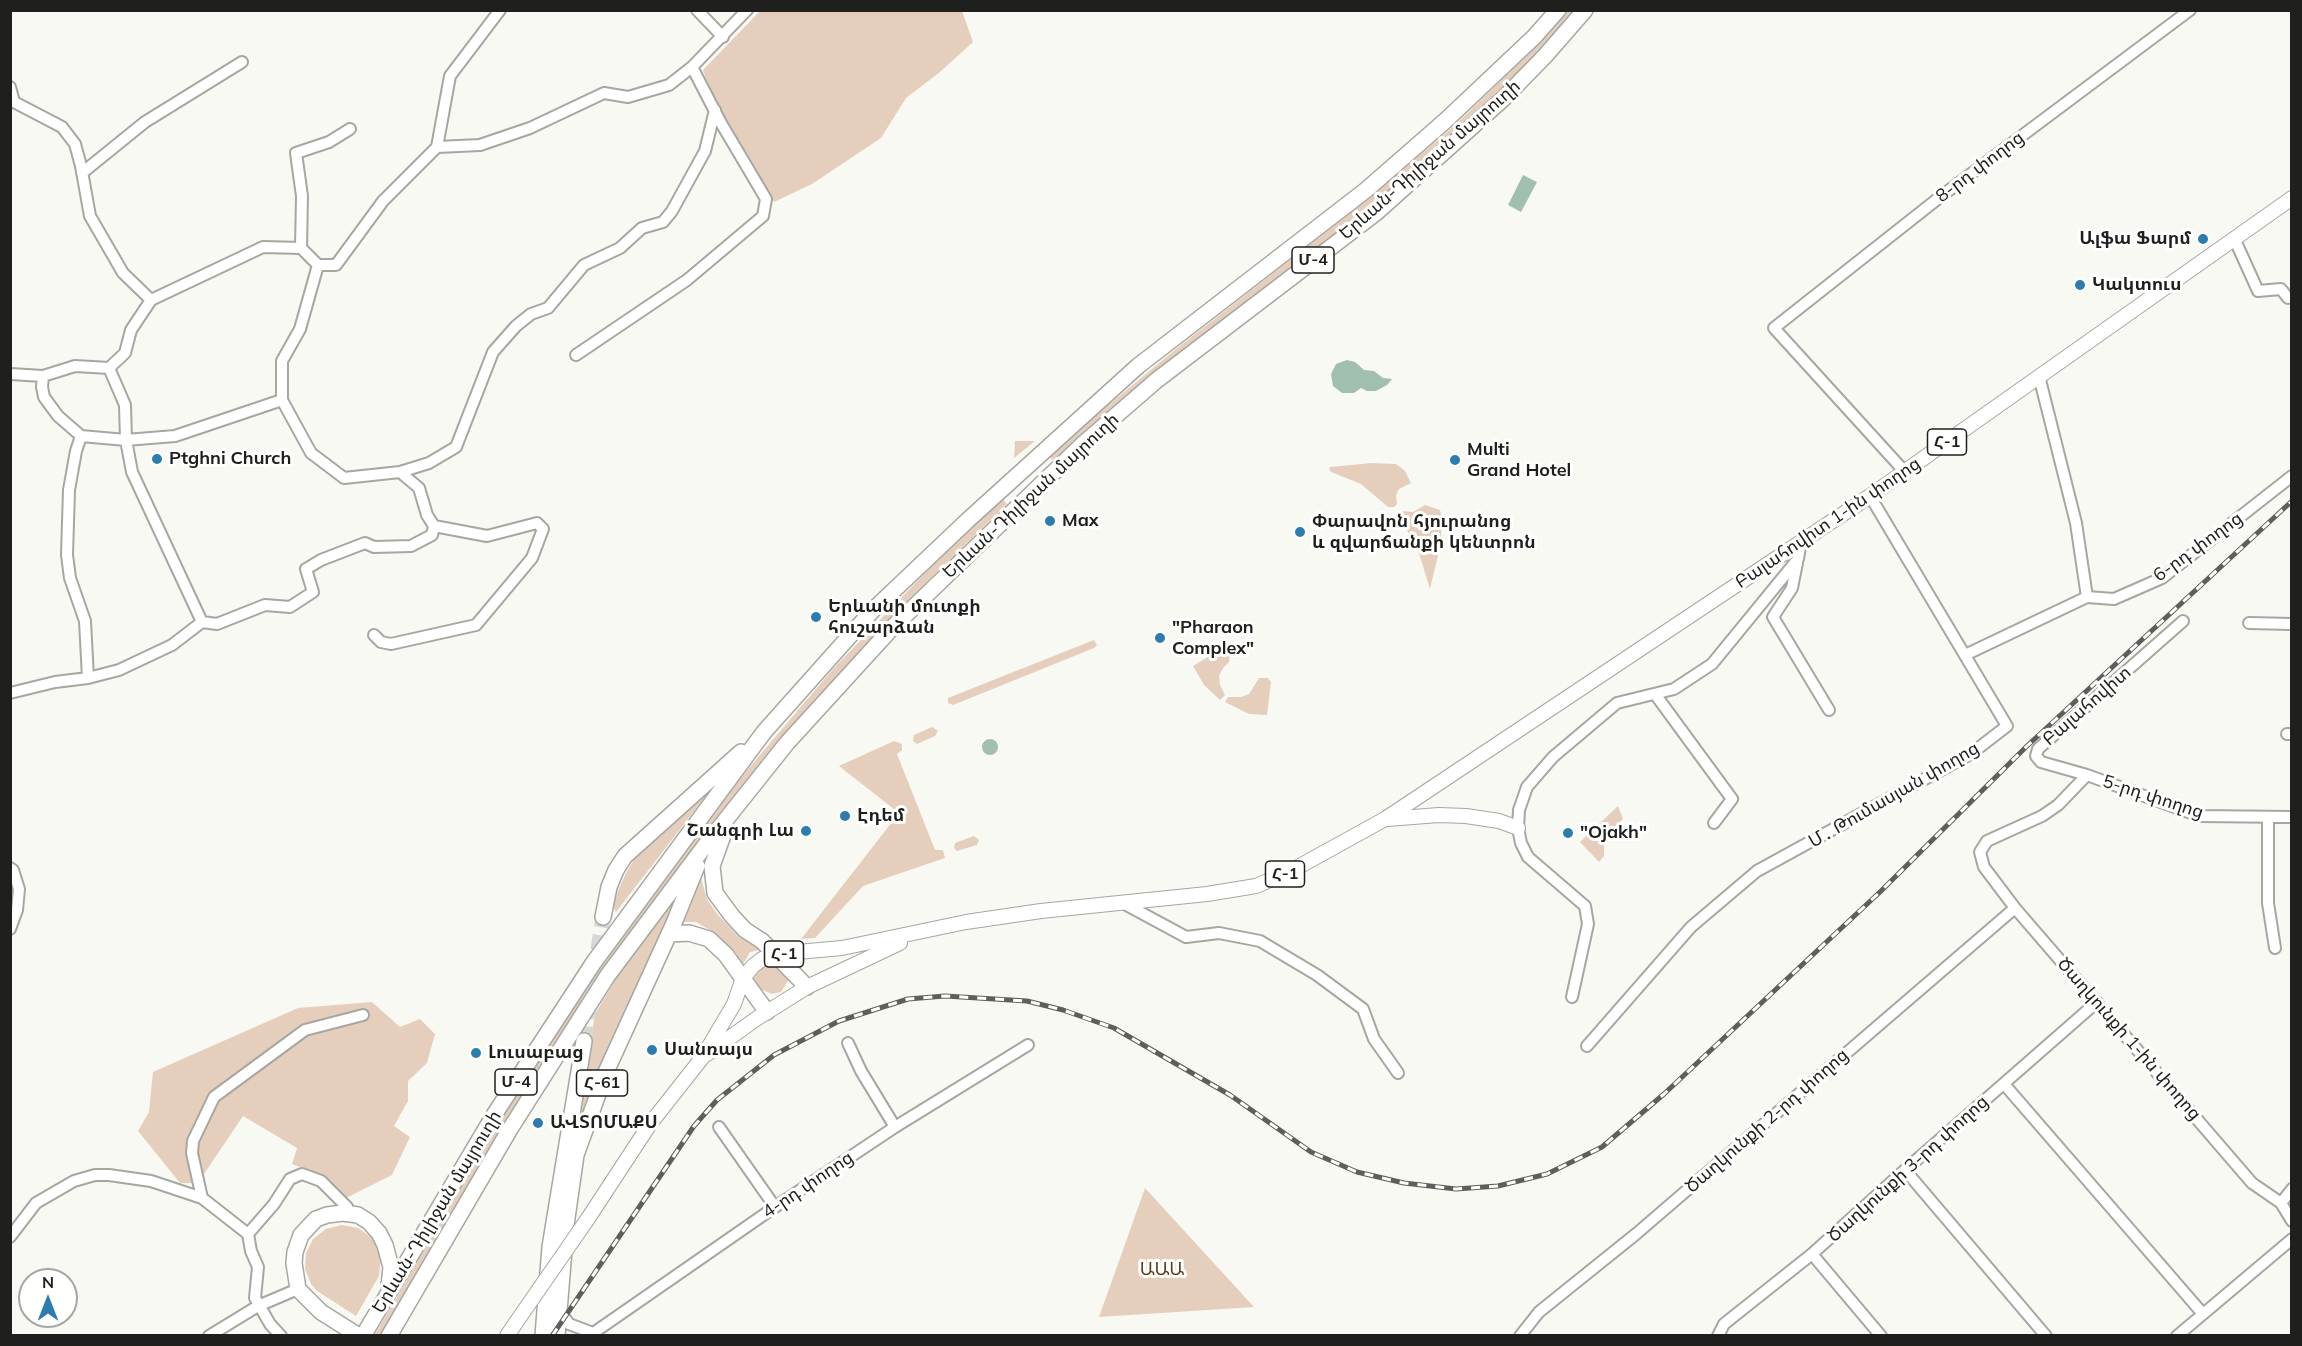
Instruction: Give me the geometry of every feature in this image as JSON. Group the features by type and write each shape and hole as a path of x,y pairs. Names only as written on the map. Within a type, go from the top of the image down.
{"highway":[{"name":"Երևան-Դիլիջան մայրուղի","path":"361,1335 386,1298 494,1115 594,962 764,732 872,611 1052,442 1138,366 1366,190 1445,121 1534,38 1558,10"},
{"name":"Երևան-Դիլիջան մայրուղի","path":"389,1335 510,1129 608,975 704,847 787,743 892,628 1083,444 1156,380 1377,212 1503,99 1585,10"},
{"path":"603,917 609,887 625,856 764,732"},
{"path":"737,808 723,833 712,866 715,893 732,916 775,954 807,987"},
{"name":"Հ-61","path":"557,1335 566,1225 576,1155 606,1072 669,934 704,847"},
{"path":"669,934 689,933 709,939 726,955 767,1012"},
{"name":"Հ-61","path":"543,1335 550,1247 584,1041"},
{"path":"361,1335 321,1312 298,1289 294,1263 301,1235 316,1220 327,1215 343,1213 358,1215 369,1222 379,1233 392,1267 386,1298"}],"main road":[{"name":"Բալահովիտ 1-ին փողոց","path":"1385,819 1596,676 1870,496 2292,198"},
{"path":"1385,819 1439,815 1466,816 1499,821 1518,828"},
{"name":"Հ-1","path":"507,1335 650,1124 702,1058 734,1004 743,978 753,966 775,954 842,948 966,922 1207,894 1256,886 1289,873 1385,819"},
{"name":"Հ-1","path":"702,1058 807,987 921,933"}],"street":[{"path":"10,374 43,375 75,366 109,368 125,353 131,330 151,300 263,247 301,248 318,265 336,265 383,201 437,147 450,76 500,10"},
{"path":"697,10 723,38"},
{"path":"437,147 480,144 530,129 604,93 628,98 669,85 723,38 747,10"},
{"name":"8-րդ փողոց","path":"1905,472 1774,328 1940,197 2190,10"},
{"path":"82,173 145,122 242,62"},
{"path":"576,355 687,280 763,216 766,199 692,67"},
{"path":"10,87 14,102 62,127 75,144 90,216 123,273 151,300"},
{"path":"318,265 300,329 282,361 282,400 311,453 344,478 400,472 429,463 456,447 494,352 516,326 531,314 548,308 584,265 620,248 642,228 663,222 668,217 705,151 715,110"},
{"path":"301,248 302,196 297,153 329,142 350,129"},
{"path":"2234,238 2258,291 2281,289 2288,298"},
{"path":"109,368 125,405 126,440 132,472 202,622"},
{"path":"43,375 42,387 45,398 58,416 81,436 126,440 175,436 282,400"},
{"path":"2039,376 2076,523 2087,597"},
{"path":"81,436 69,490 67,555 70,578 85,621 88,678"},
{"path":"10,693 119,670 172,645 202,622 217,624 265,605 290,607 313,592 306,568 321,560 365,543 374,548 411,546 432,535 434,526 427,514 419,488 400,472"},
{"name":"6-րդ փողոց","path":"1965,655 2087,597 2114,599 2162,578 2292,476"},
{"name":"Մ․ Թումասյան փողոց","path":"1587,1046 1691,927 1757,871 1972,753 2007,726 1870,496"},
{"path":"374,635 381,642 390,644 476,625 532,558 543,530 537,523 487,536 434,526"},
{"path":"1801,541 1792,588 1773,617 1829,710"},
{"path":"1572,997 1588,924 1585,906 1528,857 1521,843 1518,828 1519,810 1527,787 1553,757 1617,703 1674,689 1712,664 1798,560"},
{"name":"Բալահովիտ","path":"2087,775 2041,762 2036,756 2038,748 2183,621"},
{"path":"2249,622 2292,624"},
{"path":"1655,694 1732,799 1714,823"},
{"name":"5-րդ փողոց","path":"2087,775 2199,816 2292,817"},
{"name":"Ծաղկունքի 1-ին փողոց","path":"2087,775 2058,805 2042,816 1987,841 1980,852 1984,867 2015,908 2252,1183 2281,1203"},
{"path":"2268,817 2268,903 2275,948"},
{"path":"10,868 14,870 19,889 17,910 10,929"},
{"path":"1123,903 1186,937 1219,933 1260,941 1317,975 1363,1010 1374,1039 1398,1073"},
{"name":"Ծաղկունքի 2-րդ փողոց","path":"1520,1335 1539,1312 1636,1234 2015,908"},
{"name":"Ծաղկունքի 3-րդ փողոց","path":"1718,1335 1724,1324 1812,1254 2097,1002"},
{"path":"202,1198 192,1153 194,1141 214,1097 305,1030 363,1015"},
{"path":"848,1043 861,1071 895,1127"},
{"name":"4-րդ փողոց","path":"591,1334 895,1127 1028,1045"},
{"path":"2004,1084 2203,1314"},
{"path":"718,1126 775,1207"},
{"path":"1905,1170 2046,1335"},
{"path":"248,1234 274,1204 290,1179 302,1174 321,1182 347,1207 343,1213"},
{"path":"10,1238 36,1203 74,1181 95,1175 151,1181 202,1198 248,1234 251,1251 258,1267 255,1298 270,1324 281,1335"},
{"path":"2292,1189 2281,1203 2292,1221"},
{"path":"2177,1335 2292,1239"},
{"path":"1812,1254 1881,1335"},
{"path":"209,1335 258,1306 298,1289"},
{"path":"559,1310 569,1323 591,1334"}],"green space":[{"path":"760,11 962,11 973,42 940,72 906,98 881,138 812,184 774,202 713,99 703,70"},
{"path":"1566,11 1576,11 1528,64 1482,110 1386,194 1125,399 1054,461 1048,455 1176,349 1368,199 1454,126 1516,66"},
{"path":"1015,441 1035,441 1014,458"},
{"path":"1372,463 1396,464 1405,471 1411,483 1399,489 1396,495 1397,504 1394,507 1388,507 1361,484 1331,472 1329,469 1330,467"},
{"path":"1002,498 1007,504 911,597 837,677 706,833 383,1335 374,1336 526,1077 599,965 715,808 833,669 946,551"},
{"path":"1425,505 1440,510 1442,519 1440,547 1430,589 1417,547 1399,517 1403,511 1413,512"},
{"path":"1094,640 1097,645 1094,648 953,705 948,703 948,698"},
{"path":"1221,649 1228,651 1230,656 1229,662 1219,676 1225,695 1220,700 1204,685 1193,666"},
{"path":"1259,678 1268,678 1271,682 1267,715 1249,714 1225,702 1228,697 1241,697 1249,694"},
{"path":"932,727 938,731 935,736 917,744 913,741 914,735"},
{"path":"894,741 902,744 902,750 897,754 935,850 943,850 945,858 863,886 815,938 801,939 899,813 839,766"},
{"path":"719,779 616,912 612,904 637,855"},
{"path":"1618,806 1623,819 1606,836 1604,856 1599,862 1580,842"},
{"path":"974,836 979,840 977,845 957,851 954,848 955,843"},
{"path":"701,878 707,899 717,914 738,936 760,950 750,952 742,966 736,953 710,930 696,922 679,922"},
{"path":"681,892 573,1143 595,1014 617,977"},
{"path":"772,960 789,975 789,979 781,992 772,994 758,988 754,978 755,973"},
{"path":"372,1002 400,1027 420,1019 435,1034 427,1063 408,1081 408,1101 394,1126 410,1137 392,1175 344,1199 324,1177 292,1164 297,1148 243,1116 198,1183 180,1183 138,1131 149,1112 153,1072 298,1008"},
{"name":"ԱԱԱ","path":"1145,1188 1254,1307 1099,1317"},
{"path":"342,1225 358,1228 371,1237 381,1259 379,1276 356,1316 317,1291 311,1284 305,1269 306,1253 313,1239 326,1229"}],"shaded area":[{"path":"1523,175 1537,182 1521,212 1508,205"},
{"path":"1347,360 1355,362 1364,370 1374,371 1383,378 1392,379 1376,391 1361,388 1354,393 1342,393 1333,386 1331,374 1336,364"},
{"path":"987,739 993,739 998,747 996,753 987,755 982,750 982,744"}],"tunnel":[{"path":"584,1041 603,917"}],"railway":[{"path":"552,1336 694,1126 717,1100 774,1055 839,1021 908,999 945,996 1027,1001 1063,1010 1114,1028 1230,1095 1311,1152 1357,1172 1404,1183 1456,1189 1498,1186 1547,1174 1602,1147 1664,1094 1881,891 2027,746 2292,501"}],"place":[{"name":"Ալֆա Ֆարմ","path":"2203,239"},
{"name":"Կակտուս","path":"2080,285"},
{"name":"Ptghni Church","path":"157,459"},
{"name":"Multi Grand Hotel","path":"1455,460"},
{"name":"Max","path":"1050,521"},
{"name":"Փարավոն հյուրանոց և զվարճանքի կենտրոն","path":"1300,532"},
{"name":"Երևանի մուտքի հուշարձան","path":"816,617"},
{"name":"\"Pharaon Complex\"","path":"1160,638"},
{"name":"Էդեմ","path":"845,816"},
{"name":"Շանգրի Լա","path":"806,831"},
{"name":"\"Ojakh\"","path":"1568,833"},
{"name":"Սանռայս","path":"652,1050"},
{"name":"Լուսաբաց","path":"476,1053"},
{"name":"ԱՎՏՈՄԱՔՍ","path":"538,1123"}]}
